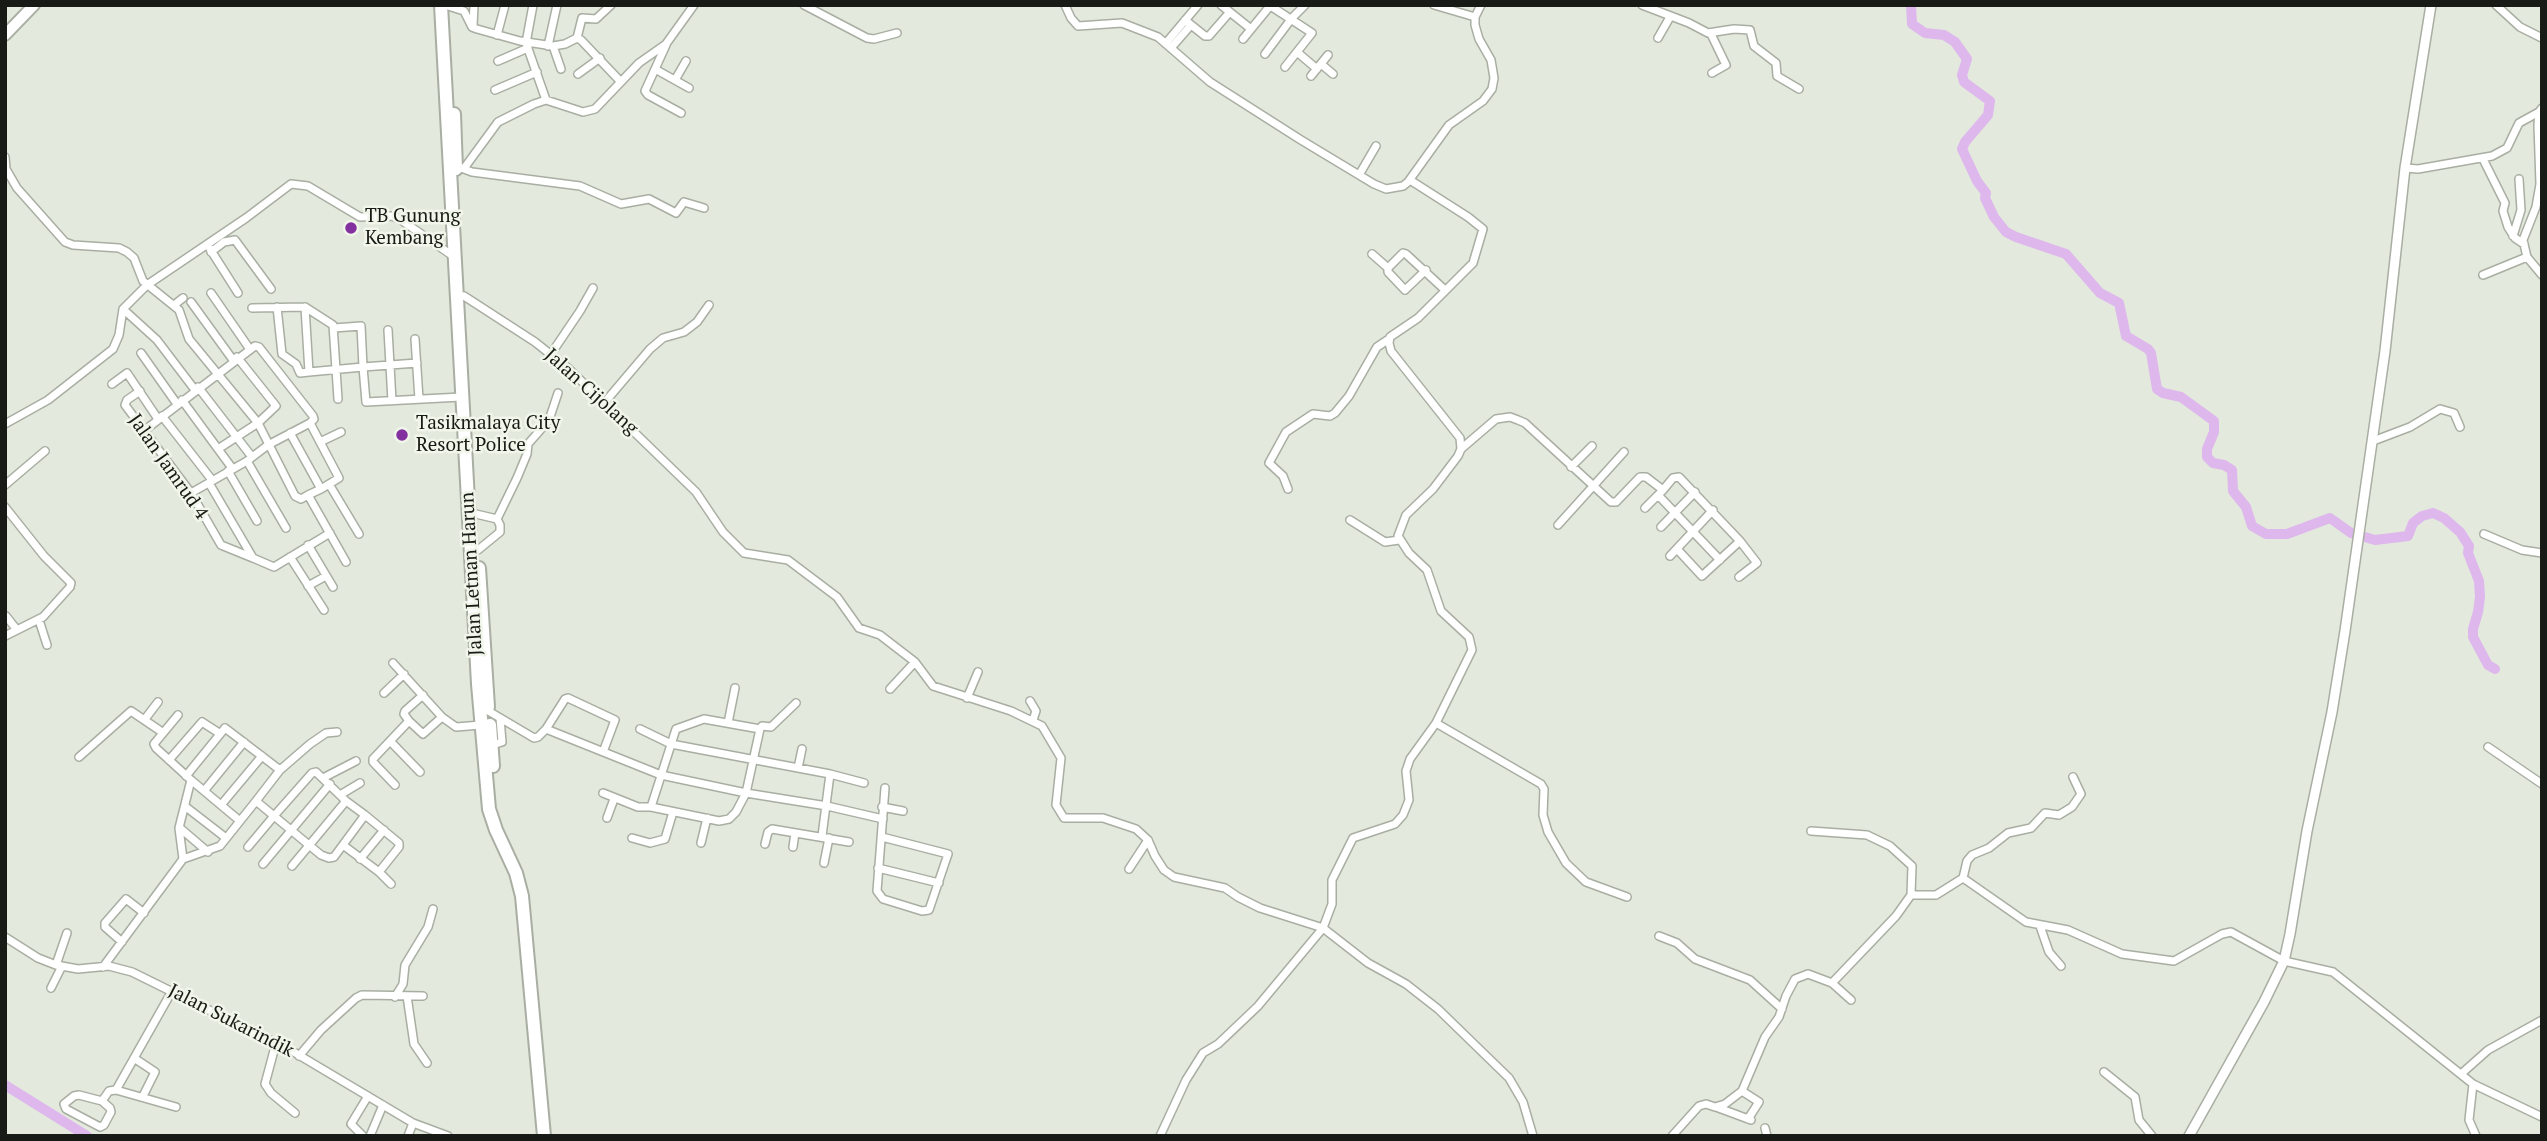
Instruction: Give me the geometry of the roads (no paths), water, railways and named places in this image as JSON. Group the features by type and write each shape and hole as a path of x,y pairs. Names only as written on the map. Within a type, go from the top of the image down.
{"main road":[{"path":"5,35 34,5"},
{"name":"Jalan Letnan Harun","path":"445,6 460,170 453,256 476,514 476,555"},
{"name":"Jalan Letnan Harun","path":"445,6 456,224 464,296 461,397 476,555 484,709 492,745 497,806 503,826 523,868 530,893 544,1136"},
{"name":"Jalan Letnan Harun","path":"484,709 481,725 489,809 516,873 522,895 551,1136"}],"street":[{"path":"472,27 474,5"},
{"path":"497,35 505,5"},
{"path":"498,61 519,51 525,44 533,5"},
{"path":"557,5 550,46 561,69"},
{"path":"445,6 464,11 472,27 525,44 550,46 565,44 577,38 582,18 596,19 611,5"},
{"path":"681,113 645,91 666,44 694,5"},
{"path":"804,5 867,38 874,39 898,33"},
{"path":"1065,5 1077,25 1122,23 1154,34 1210,82 1386,189 1403,186 1410,180 1449,125 1483,100 1492,89 1492,63 1476,33 1475,17 1481,5"},
{"path":"1168,45 1188,22 1198,5"},
{"path":"1221,5 1251,29"},
{"path":"1265,54 1305,5"},
{"path":"1434,5 1475,17"},
{"path":"1642,5 1711,34 1734,29 1750,30 1755,46 1776,63 1777,76 1799,89"},
{"path":"2189,1136 2229,1067 2284,961 2334,699 2360,534 2412,169 2431,5"},
{"path":"2496,5 2520,27 2542,38"},
{"path":"1243,39 1270,6 1292,18 1312,33 1285,67"},
{"path":"1188,22 1209,36 1229,13"},
{"path":"1658,38 1670,17"},
{"path":"1711,34 1726,65 1712,73"},
{"path":"577,38 600,58 621,82"},
{"path":"525,44 546,100"},
{"path":"666,44 639,63 595,109 587,112 546,100 498,122 460,170 580,186 621,204 649,198 677,213 684,202 704,208"},
{"path":"1297,52 1333,74"},
{"path":"1311,76 1328,55"},
{"path":"578,74 600,58"},
{"path":"675,80 686,61"},
{"path":"655,69 689,88"},
{"path":"495,89 537,72"},
{"path":"2412,169 2483,159 2507,148 2518,125 2540,110"},
{"path":"2540,110 2541,155 2536,207 2524,244 2527,257 2542,275"},
{"path":"1359,175 1376,146"},
{"path":"5,156 6,169 13,182 65,242 119,248 133,256 142,279 174,305 181,315 187,337 258,423 296,496 301,499 339,478 310,423"},
{"path":"2483,159 2505,203 2504,215 2513,236 2524,244"},
{"path":"2513,236 2521,211 2519,179"},
{"path":"1288,489 1283,476 1269,463 1286,432 1313,414 1330,416 1335,413 1349,396 1377,347 1418,318 1473,263 1483,229 1410,180"},
{"path":"5,424 48,400 113,349 120,335 123,309 147,285 254,213 287,187 299,183 308,186 360,217 392,216 453,256"},
{"path":"211,252 225,242 235,240 271,289"},
{"path":"207,244 238,293"},
{"path":"1388,268 1404,253 1426,270 1445,290"},
{"path":"1372,254 1388,268 1389,274 1405,290 1426,270"},
{"path":"2483,275 2527,257"},
{"path":"551,354 593,288"},
{"path":"211,293 249,348"},
{"name":"Jalan Cijolang","path":"464,296 551,354 605,402 696,492 723,532 744,553 788,559 837,597 859,628 880,635 915,662 933,687 1034,720"},
{"path":"174,305 183,298"},
{"path":"191,302 276,404 275,409 258,423 218,449"},
{"path":"605,402 650,349 663,338 684,332 697,322 709,305"},
{"path":"277,307 282,354 296,364 300,373 417,363"},
{"path":"305,307 309,372"},
{"path":"252,308 305,307 331,323 334,328 338,399"},
{"path":"123,309 157,340 237,436 286,528"},
{"path":"334,328 361,326 365,401 370,403 461,397"},
{"path":"388,330 392,401"},
{"path":"415,338 419,399"},
{"path":"1389,339 1391,351 1457,434 1461,449"},
{"path":"145,430 235,358 255,346 259,347 313,416 314,419 310,423 268,445 191,493"},
{"path":"141,353 218,449 257,521"},
{"path":"112,384 127,373 151,409 210,481 253,558 272,567 330,533"},
{"name":"Jalan Jamrud 4","path":"140,391 125,402 191,493 222,546 253,558"},
{"path":"497,519 521,467 528,444 549,420 558,393"},
{"path":"2373,441 2410,427 2444,408 2454,413 2460,427"},
{"path":"137,420 151,409"},
{"path":"1160,1136 1186,1080 1203,1053 1218,1044 1258,1006 1323,928 1332,904 1332,880 1353,838 1395,824 1403,814 1409,800 1406,771 1410,759 1436,723 1468,662 1472,641 1441,611 1427,570 1409,553 1399,540 1398,533 1406,515 1436,486 1461,449 1496,419 1510,418 1525,423 1613,503 1643,475 1676,513 1696,529 1722,558"},
{"path":"320,442 341,432"},
{"path":"290,433 321,489"},
{"path":"1572,467 1592,446"},
{"path":"5,485 45,451"},
{"path":"1558,525 1624,452"},
{"path":"1645,508 1677,477 1713,510 1757,563 1739,577"},
{"path":"329,484 359,534"},
{"path":"1661,527 1695,492"},
{"path":"308,495 346,562"},
{"path":"5,507 44,556 71,583 39,620 5,636"},
{"path":"1670,556 1713,510"},
{"path":"476,514 497,519"},
{"path":"476,555 499,532 497,519"},
{"path":"1350,520 1385,542 1399,540"},
{"path":"2484,534 2522,550 2542,553"},
{"path":"1677,549 1700,575 1705,575 1740,541"},
{"path":"308,545 332,587"},
{"path":"290,557 324,610"},
{"path":"308,586 326,576"},
{"path":"6,615 17,629"},
{"path":"39,620 47,645"},
{"path":"890,689 915,662"},
{"path":"393,663 442,717 456,727 481,725"},
{"path":"967,698 978,672"},
{"path":"384,693 404,674"},
{"path":"728,723 734,688"},
{"path":"423,695 405,711 409,721 424,734 442,717"},
{"path":"484,709 537,738 568,698 615,720 603,752"},
{"path":"1030,701 1037,711 1034,720 1045,729 1060,754 1062,762 1056,805 1064,818 1069,820 1098,817 1118,822 1141,832 1159,863 1174,877 1225,888 1238,898 1260,908 1323,928 1368,963 1417,993 1489,1057 1509,1078 1523,1102 1533,1136"},
{"path":"145,719 158,702"},
{"path":"652,807 676,729 690,726 699,719 760,729 772,726 796,703"},
{"path":"79,757 131,711 162,732"},
{"path":"177,715 162,732 155,746 240,821"},
{"path":"492,745 502,742 500,718"},
{"path":"395,785 373,761 409,721"},
{"path":"169,760 202,722 219,733"},
{"path":"1436,723 1541,784 1544,789 1543,815 1548,832 1570,869 1586,882 1627,897"},
{"path":"183,859 179,828 186,807 189,778 219,733 226,728 280,770"},
{"path":"546,729 661,775 883,819"},
{"path":"640,729 671,744 864,783"},
{"path":"603,793 638,807 652,807 719,821 729,819 746,793 760,729"},
{"path":"103,967 183,859 219,846 280,770 318,738 326,733 337,733"},
{"path":"390,741 420,772"},
{"path":"204,791 244,742"},
{"path":"2488,747 2542,784"},
{"path":"798,768 802,749"},
{"path":"221,805 262,756"},
{"path":"263,864 327,781 356,761"},
{"path":"248,847 312,773 316,772 400,846 379,872"},
{"path":"824,863 830,774"},
{"path":"1911,895 1936,895 1963,878 1972,855 1989,848 2008,832 2031,828 2045,813 2061,815 2072,807 2081,794 2073,777"},
{"path":"340,794 360,783"},
{"path":"882,837 946,852 948,857 931,907 922,911 881,898 876,888 885,788"},
{"path":"607,818 614,799"},
{"path":"256,801 321,855 329,858 334,857 365,815"},
{"path":"292,866 346,801"},
{"path":"186,807 226,838"},
{"path":"883,807 903,811"},
{"path":"632,838 650,842 665,839 673,812"},
{"path":"701,843 707,818"},
{"path":"179,828 208,852"},
{"path":"765,844 768,832 772,829 849,842"},
{"path":"360,859 384,830"},
{"path":"1811,831 1867,835 1890,846 1912,864 1911,895 1896,916 1836,979"},
{"path":"793,847 795,833"},
{"path":"1129,869 1148,840"},
{"path":"343,845 391,884"},
{"path":"878,868 939,883"},
{"path":"1963,878 2026,922 2068,930 2122,954 2169,962 2182,958 2221,934 2231,932 2284,961 2333,972 2473,1084 2542,1117"},
{"path":"122,942 105,927 105,923 126,899 144,913"},
{"path":"395,997 403,984 405,965 428,927 433,909"},
{"path":"2040,926 2049,953 2061,966"},
{"path":"51,988 67,933"},
{"path":"1659,936 1674,941 1698,961 1750,980 1782,1009"},
{"name":"Jalan Sukarindik","path":"5,937 38,958 59,965 78,969 124,969 276,1043 413,1123 448,1136"},
{"path":"1715,1107 1736,1098 1742,1091 1765,1037 1779,1017 1791,986 1799,976 1810,974 1836,979 1850,1000"},
{"path":"116,1090 172,991"},
{"path":"299,1056 321,1030 362,995 423,996"},
{"path":"407,996 414,1044 427,1063"},
{"path":"2461,1074 2488,1050 2542,1020"},
{"path":"276,1043 264,1084 295,1113"},
{"path":"134,1058 155,1072 143,1096"},
{"path":"2104,1072 2135,1097 2139,1121 2152,1136"},
{"path":"2473,1084 2469,1120 2476,1136"},
{"path":"102,1101 109,1091 116,1090 176,1107"},
{"path":"1672,1136 1699,1106 1706,1104 1750,1120 1759,1102 1742,1091"},
{"path":"79,1095 102,1101 111,1112 100,1127 66,1109 64,1104 79,1095"},
{"path":"363,1136 351,1124 368,1096"},
{"path":"370,1136 383,1105"},
{"path":"408,1136 413,1123"}],"waterway":[{"path":"1911,5 1912,24 1925,33 1944,35 1955,42 1967,59 1962,75 1964,82 1990,101 1988,115 1962,149 1977,181 1986,193 1985,198 1994,217 2006,232 2066,254 2100,293 2119,303 2126,336 2151,353 2157,389 2181,397 2214,421 2207,457 2213,463 2232,470 2233,491 2246,507 2252,526 2266,534 2287,534 2330,518 2351,533 2375,540 2408,536 2413,523 2422,516 2433,513 2444,518 2460,532 2469,546 2468,553 2479,581 2480,597 2473,637 2488,665 2495,669"},
{"path":"5,1085 87,1136"}],"place":[{"name":"TB Gunung Kembang","path":"351,228"},
{"name":"Tasikmalaya City Resort Police","path":"402,435"}]}
